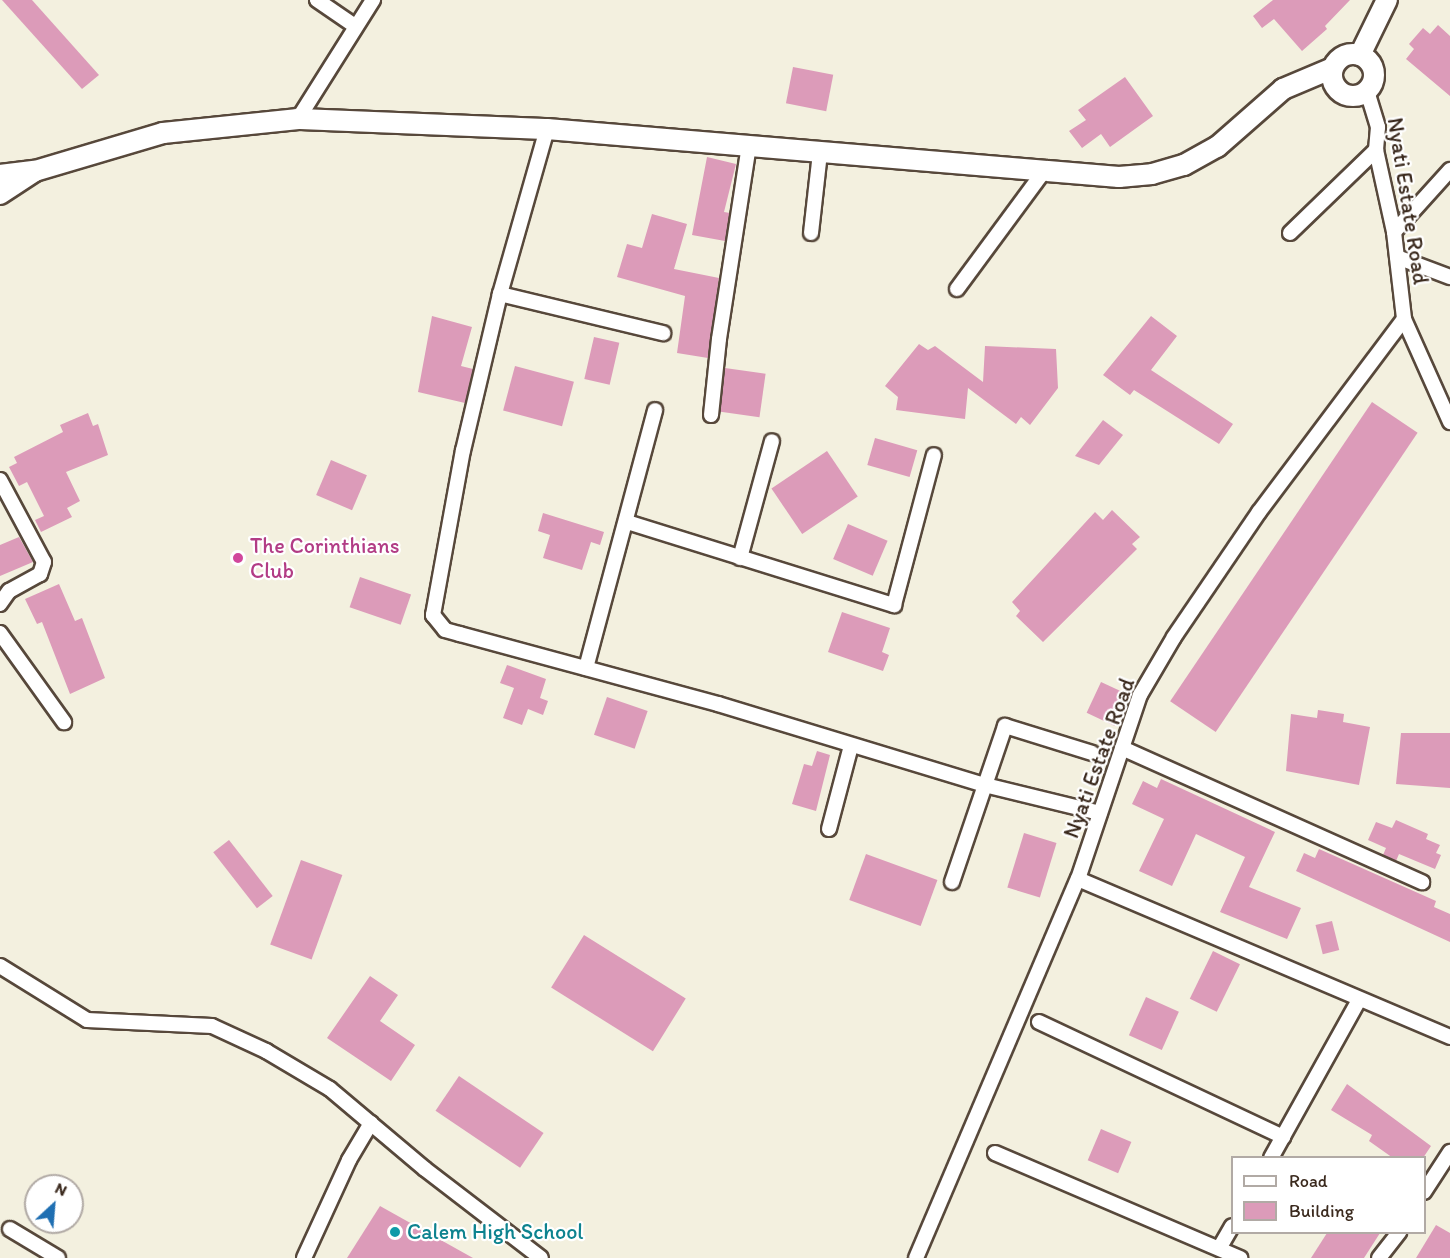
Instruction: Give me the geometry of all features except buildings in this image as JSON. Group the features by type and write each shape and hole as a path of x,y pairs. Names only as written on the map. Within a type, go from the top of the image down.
{"main road":[{"path":"1360,55 1387,0"},
{"path":"0,175 35,171 163,133 298,118 547,129 1119,177 1152,174 1184,165 1217,147 1283,89 1333,68 1341,58 1360,55"},
{"path":"1333,68 1333,82 1342,93 1355,96 1367,91 1373,84 1374,70 1360,55"},
{"path":"0,194 35,171"}],"street":[{"path":"317,0 355,26"},
{"path":"298,118 373,0"},
{"name":"Nyati Estate Road","path":"1367,91 1378,127 1376,150 1394,232 1404,319 1450,422"},
{"path":"547,129 500,294 463,450 433,615 446,630 718,704 985,786 1100,813"},
{"path":"711,415 719,339 749,146"},
{"path":"1290,233 1376,150"},
{"path":"811,233 820,153"},
{"path":"1394,232 1450,170"},
{"path":"957,289 1044,171"},
{"path":"1397,257 1450,277"},
{"path":"500,294 663,333"},
{"name":"Nyati Estate Road","path":"916,1258 1078,879 1140,695 1174,637 1258,512 1404,319"},
{"path":"586,668 627,522 655,410"},
{"path":"740,558 772,441"},
{"path":"627,522 894,606 934,455"},
{"path":"0,480 44,562 40,574 9,591 0,604"},
{"path":"0,633 64,722"},
{"path":"952,882 1005,726 1092,753"},
{"path":"829,829 851,746"},
{"path":"1122,748 1422,882"},
{"path":"1078,879 1450,1037"},
{"path":"0,966 87,1020 212,1026 296,1068 371,1123 541,1258"},
{"path":"1272,1156 1359,1000"},
{"path":"1040,1022 1283,1137"},
{"path":"304,1258 349,1160 371,1123"},
{"path":"1426,1190 1450,1152"},
{"path":"995,1153 1220,1247 1240,1258"},
{"path":"10,1229 58,1258"},
{"path":"1220,1247 1231,1229"},
{"path":"1379,1258 1398,1234"}],"place":[{"name":"The Corinthians Club","path":"238,558"},
{"name":"Calem High School","path":"395,1232"}]}
